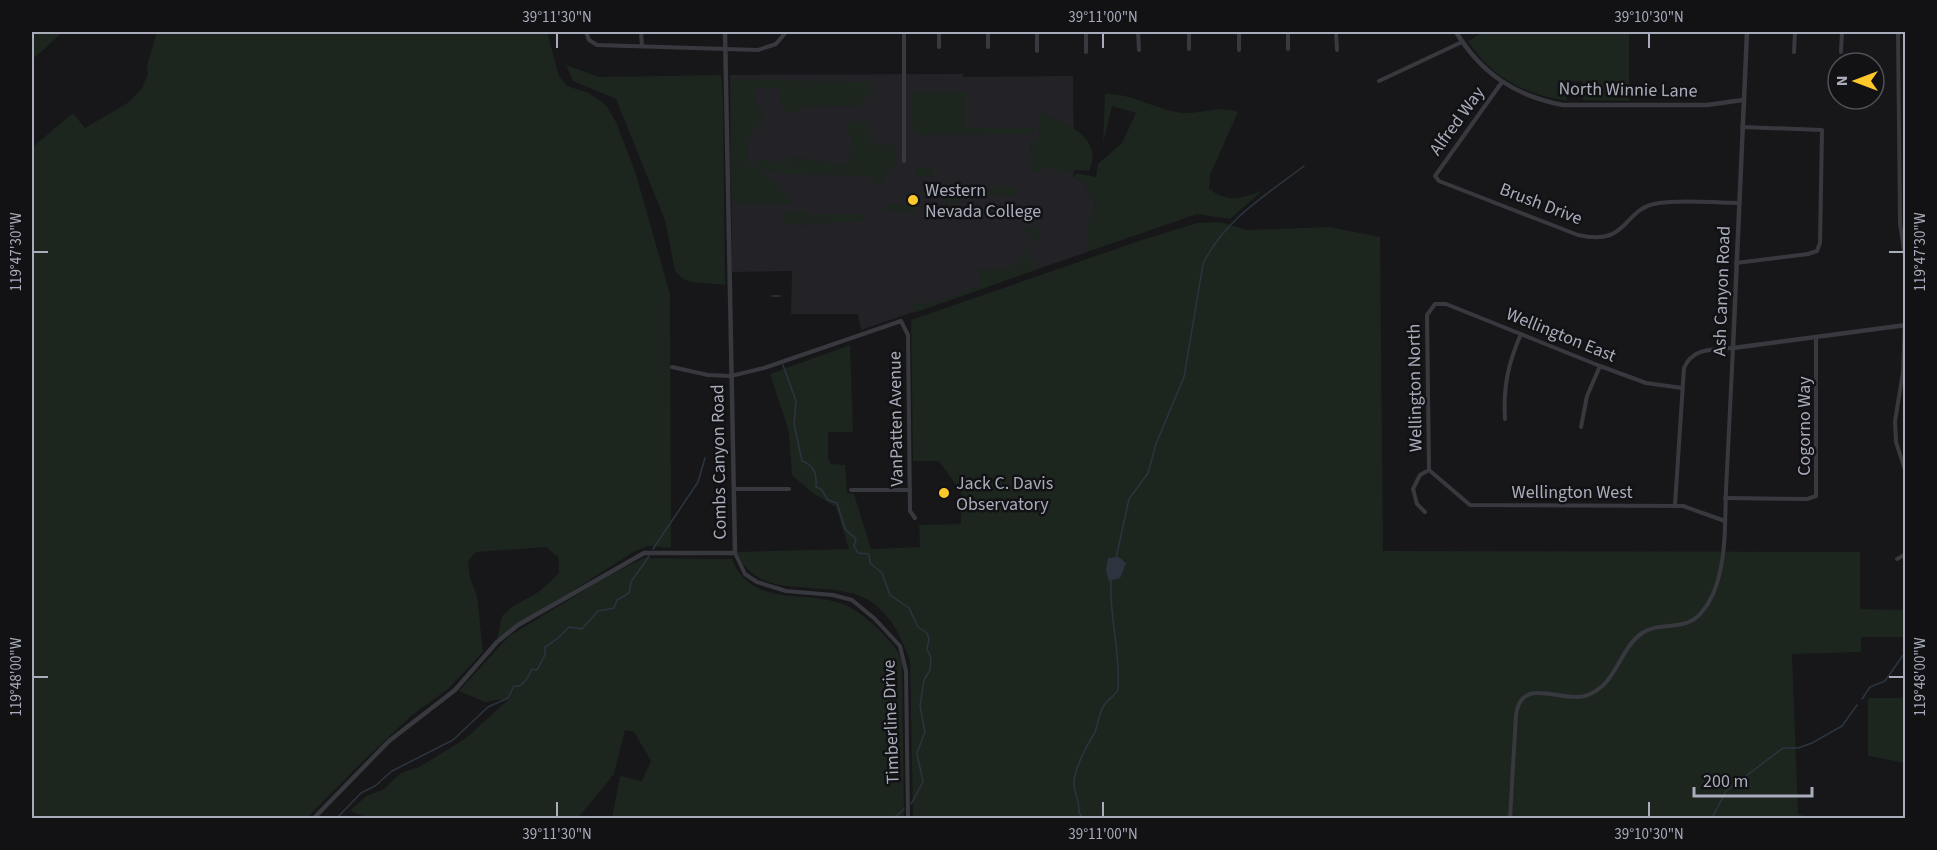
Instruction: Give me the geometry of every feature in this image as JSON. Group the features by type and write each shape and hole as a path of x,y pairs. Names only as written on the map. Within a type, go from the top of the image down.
{"street":[{"path":"586,32 594,44 605,46 726,50 766,49 776,44 786,32"},
{"path":"641,32 642,46"},
{"name":"Combs Canyon Road","path":"314,819 389,741 455,690 497,642 518,625 644,553 735,553 725,32"},
{"path":"904,32 904,161"},
{"path":"939,32 939,47"},
{"path":"988,32 988,47"},
{"path":"1037,32 1037,51"},
{"path":"1086,32 1086,52"},
{"path":"1138,32 1139,50"},
{"path":"1189,32 1189,49"},
{"path":"1239,32 1239,50"},
{"path":"1288,32 1288,49"},
{"path":"1336,32 1337,50"},
{"name":"North Winnie Lane","path":"1456,32 1483,68 1529,97 1563,105 1707,105 1743,100"},
{"name":"Ash Canyon Road","path":"1510,819 1516,715 1521,702 1536,693 1577,697 1590,694 1614,674 1635,640 1644,632 1679,626 1698,617 1714,591 1723,553 1725,521 1747,32"},
{"path":"1794,52 1795,32"},
{"path":"1841,51 1842,32"},
{"path":"1898,32 1900,224 1905,263"},
{"path":"1379,81 1462,42"},
{"path":"1899,53 1905,52"},
{"name":"Alfred Way","path":"1435,176 1502,82"},
{"path":"1736,263 1808,254 1816,251 1820,243 1822,130 1742,127"},
{"name":"Brush Drive","path":"1435,176 1439,181 1578,235 1595,238 1613,236 1638,212 1659,203 1738,203"},
{"path":"1905,291 1903,372 1895,421 1896,442 1905,473"},
{"name":"Wellington East","path":"1432,306 1446,304 1646,383 1682,388"},
{"name":"Wellington North","path":"1429,470 1427,315 1432,306"},
{"name":"VanPatten Avenue","path":"731,376 764,368 901,321 908,335 909,348 910,511 915,518"},
{"path":"1675,505 1684,368 1693,355 1702,350 1733,348 1904,325"},
{"path":"1505,419 1503,394 1508,364 1521,334"},
{"name":"Cogorno Way","path":"1725,498 1807,499 1816,496 1815,336"},
{"path":"1581,427 1587,396 1600,366"},
{"path":"672,367 708,375 731,376"},
{"path":"1425,512 1414,499 1413,489 1420,475 1429,470"},
{"name":"Wellington West","path":"1429,470 1470,505 1675,505 1725,521"},
{"path":"734,489 789,489"},
{"path":"852,490 910,490"},
{"name":"Timberline Drive","path":"735,553 744,574 757,582 786,591 833,595 852,600 875,619 900,646 906,670 908,819"},
{"path":"1897,559 1905,554"}],"shaded area":[{"path":"32,32 63,32 32,60"},
{"path":"157,32 547,32 559,76 567,86 589,93 606,105 616,122 635,171 670,294 671,548 648,546 635,551 497,639 502,616 512,607 540,591 559,573 559,558 546,547 475,552 468,562 470,578 477,596 483,652 448,689 411,716 307,818 32,818 32,154 34,146 73,113 85,128 129,102 142,88 148,74 147,66"},
{"path":"1484,32 1629,32 1629,101 1583,100 1582,81 1566,82 1567,101 1523,89 1487,65 1468,41"},
{"path":"566,65 599,77 721,75 725,285 692,282 683,279 675,271 665,220 616,99 573,81"},
{"name":"Western Nevada College","path":"963,74 963,77 1073,76 1074,178 1084,184 1096,204 1087,226 1087,252 861,330 858,314 791,314 792,271 732,272 730,75"},
{"path":"731,79 872,82 870,97 855,110 852,106 802,107 799,112 786,113 779,102 779,89 755,89 755,98 763,117 747,143 749,163 779,185 796,204 740,204 733,200 730,179"},
{"path":"912,91 965,91 965,128 1033,128 1033,134 916,135 912,125"},
{"path":"1105,94 1125,96 1183,113 1224,109 1238,112 1210,175 1209,189 1229,198 1249,196 1263,190 1230,219 1197,214 1087,252 1087,226 1096,204 1084,184 1074,178 1076,173 1096,177 1098,164 1122,143 1136,113 1112,106 1103,143"},
{"path":"1041,111 1071,126 1087,140 1092,159 1089,171 1072,170 1058,174 1052,167 1032,172 1031,143 1038,138"},
{"path":"849,121 869,121 871,145 880,144 881,146 892,143 896,149 897,163 877,186 868,176 784,174 765,171 756,165 757,159 786,164 791,157 848,165 852,136 847,134"},
{"path":"915,168 933,168 933,177 925,175 919,177 915,173"},
{"path":"950,182 955,182 960,192 960,202 943,201 950,192"},
{"path":"994,186 1018,188 1014,195 986,195"},
{"path":"941,203 949,203 962,212 948,212 947,218 943,220 939,213"},
{"path":"886,205 916,205 916,213 885,210"},
{"path":"785,211 808,211 808,225 787,224 783,219"},
{"path":"809,214 864,214 864,221 809,224"},
{"path":"1220,222 1247,230 1329,227 1380,237 1383,551 1860,552 1860,609 1905,610 1905,637 1861,637 1861,652 1792,654 1798,814 1811,818 913,818 910,661 894,627 880,609 864,598 845,592 802,588 763,580 748,570 737,552 849,549 836,507 811,492 792,475 789,432 770,374 850,345 853,432 828,432 828,458 831,464 845,465 847,493 854,494 871,549 920,547 919,525 961,524 961,492 939,461 913,461 911,320 1136,242 1197,223"},
{"path":"1020,225 1028,229 1033,228 1035,231 1034,227 1038,225 1040,233 1035,242 1029,244 1030,236 1034,233 1027,232"},
{"path":"1024,249 1029,249 1028,260 1033,260 1033,271 914,313 914,303 933,303 980,286 980,272 974,270 1011,267 1021,257"},
{"path":"1119,557 1126,563 1120,578 1109,581 1106,571 1108,558"},
{"path":"644,558 732,559 741,574 752,584 765,591 840,603 870,621 889,640 902,662 904,818 612,818 620,776 642,781 651,761 634,732 625,730 614,774 578,818 369,818 350,811 366,796 384,789 401,773 419,767 465,739 510,698 485,702 459,691 509,636 608,576"},
{"path":"1868,698 1905,698 1905,763 1868,756"}],"waterway":[{"path":"1116,558 1129,499 1148,473 1156,444 1184,377 1203,264 1222,234 1234,221 1304,166"},
{"path":"772,296 780,296"},
{"path":"783,365 796,401 794,424 802,461 814,471 816,487 821,489 828,500 837,503 845,529 856,539 854,546 858,553 869,554 870,563 882,573 890,595 909,608 918,627 927,633 929,639 927,649 931,658 930,670 924,680 920,706 925,732 917,753 923,782 911,804"},
{"path":"653,549 698,482 705,458"},
{"path":"337,818 361,793 375,786 392,771 453,740 488,707 508,698 514,686 523,683 532,669 537,670 545,655 545,647 569,627 582,629 598,611 614,608 617,600 629,593 631,582 649,556"},
{"path":"1083,818 1079,813 1074,789 1075,775 1096,730 1103,707 1118,690 1111,580"},
{"path":"1862,699 1870,687 1885,681 1906,651"},
{"path":"1712,818 1726,791 1783,748 1798,748 1812,743 1842,726 1857,705"},
{"path":"894,818 904,809"}],"place":[{"name":"Western Nevada College","path":"913,200"},
{"name":"Jack C. Davis Observatory","path":"944,493"}]}
